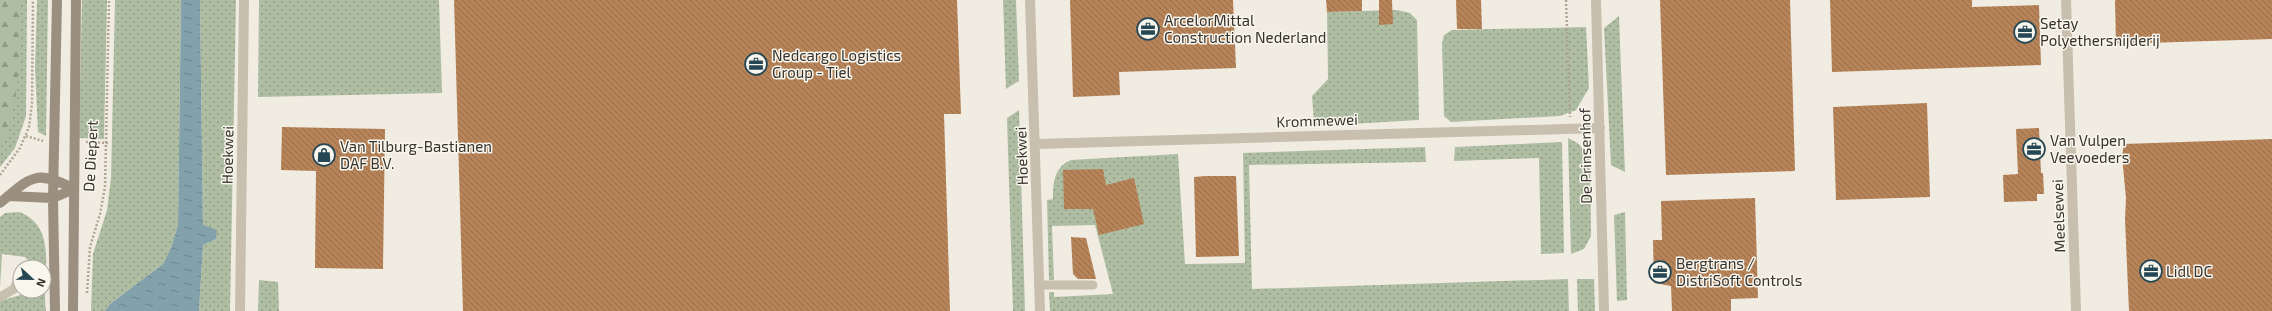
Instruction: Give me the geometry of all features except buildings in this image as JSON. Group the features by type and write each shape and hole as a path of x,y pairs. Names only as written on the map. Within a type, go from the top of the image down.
{"main road":[{"path":"55,311 53,198 57,0"},
{"name":"De Diepert","path":"73,311 76,0"},
{"path":"4,200 26,180 54,178 74,189"},
{"path":"4,200 53,198 74,189"}],"street":[{"name":"Hoekwei","path":"240,311 244,0"},
{"name":"Hoekwei","path":"1030,0 1036,144 1040,311"},
{"name":"De Prinsenhof","path":"1596,0 1604,311"},
{"name":"Meelsewei","path":"2066,0 2076,311"},
{"name":"Krommewei","path":"1036,144 1600,128"}],"lane":[{"path":"1039,285 1093,285"},
{"path":"0,297 12,290"}],"path":[{"path":"0,175 26,136 32,103 33,0"},
{"name":"De Diepert","path":"87,297 90,247 100,214 105,187 108,143 109,0"},
{"name":"De Prinsenhof","path":"1566,0 1570,129"}],"green space":[{"path":"0,0 27,0 26,116 15,148 0,167"},
{"path":"0,0 21,0 21,16 20,55 15,98 6,135 0,149"},
{"path":"37,0 48,0 46,136 38,132 35,68"},
{"path":"82,0 107,0 104,139 79,138"},
{"path":"115,0 181,0 178,225 171,248 163,264 110,304 105,311 91,311 93,254 107,210 111,178"},
{"path":"200,0 236,0 230,311 199,311 203,245 216,239 203,225"},
{"path":"259,0 439,0 442,93 258,97"},
{"path":"1003,0 1016,0 1019,81 1006,89"},
{"path":"1397,10 1410,13 1417,20 1419,120 1317,126 1314,121 1312,96 1328,79 1327,12"},
{"path":"1619,16 1625,172 1611,165 1604,28"},
{"path":"1586,27 1589,88 1576,110 1560,116 1451,122 1444,116 1442,43 1444,35 1452,30"},
{"path":"1019,110 1025,311 1013,311 1007,118"},
{"path":"1568,138 1579,144 1590,159 1591,236 1584,249 1571,254"},
{"path":"1562,142 1564,253 1541,254 1539,158 1454,161 1455,147"},
{"path":"1425,147 1426,162 1249,165 1252,289 1568,279 1569,311 1050,311 1049,292 1054,292 1054,297 1113,294 1095,225 1052,226 1054,280 1049,280 1047,200 1053,199 1054,181 1058,171 1065,163 1071,160 1178,154 1185,264 1245,263 1243,153"},
{"path":"19,212 32,219 40,229 44,241 46,259 27,259 25,257 2,254 0,288 0,217 5,213"},
{"path":"1625,212 1627,300 1617,301 1614,215"},
{"path":"1577,279 1594,279 1595,311 1578,311"},
{"path":"259,280 278,282 279,311 258,311"},
{"path":"12,298 12,299 45,299 46,311 0,311 0,301"}],"water":[{"path":"181,0 200,0 203,225 217,230 216,239 203,245 199,311 105,311 110,304 163,264 171,248 178,225"}],"place":[{"name":"ArcelorMittal Construction Nederland","path":"1148,29"},
{"name":"Setay Polyethersnijderij","path":"2025,32"},
{"name":"Nedcargo Logistics Group - Tiel","path":"756,64"},
{"name":"Van Vulpen Veevoeders","path":"2034,149"},
{"name":"Van Tilburg-Bastianen DAF B.V.","path":"324,155"},
{"name":"Lidl DC","path":"2151,271"},
{"name":"Bergtrans / DistriSoft Controls","path":"1660,272"}]}
